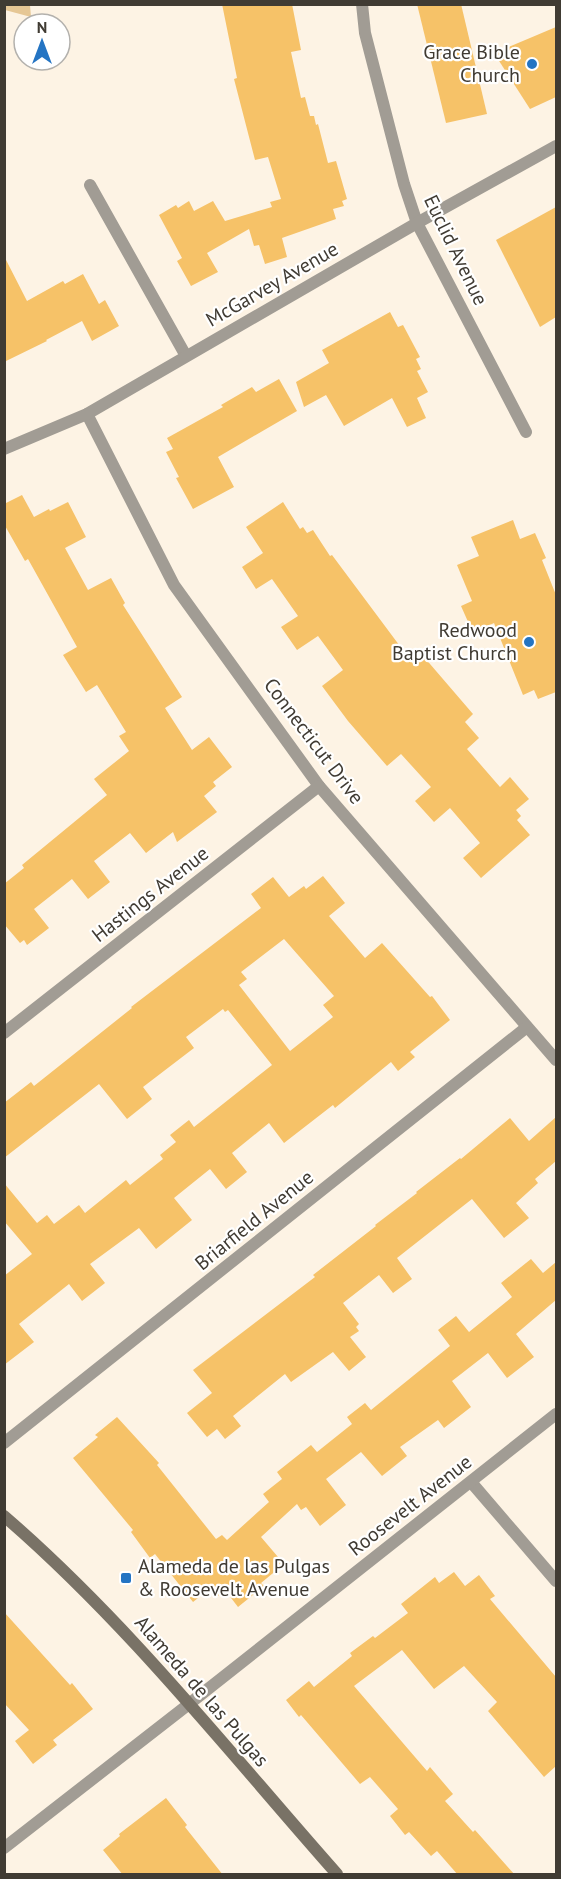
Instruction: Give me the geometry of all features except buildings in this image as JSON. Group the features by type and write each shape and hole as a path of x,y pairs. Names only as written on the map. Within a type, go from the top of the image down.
{"main road":[{"name":"Alameda de las Pulgas","path":"4,1516 46,1553 114,1620 337,1875"}],"street":[{"name":"Euclid Avenue","path":"362,4 365,33 404,184 417,223 526,432"},
{"name":"McGarvey Avenue","path":"4,449 87,414 417,223 556,146"},
{"path":"90,184 186,356"},
{"name":"Connecticut Drive","path":"87,414 174,585 319,786 556,1060"},
{"name":"Hastings Avenue","path":"4,1033 319,786"},
{"name":"Briarfield Avenue","path":"4,1443 527,1027"},
{"name":"Roosevelt Avenue","path":"4,1848 556,1414"},
{"path":"471,1482 556,1581"}],"shaded area":[{"path":"4,5 30,5 31,12 12,12 5,10"}],"place":[{"name":"Grace Bible Church","path":"532,64"},
{"name":"Redwood Baptist Church","path":"529,642"},
{"name":"Alameda de las Pulgas & Roosevelt Avenue","path":"126,1578"}]}
